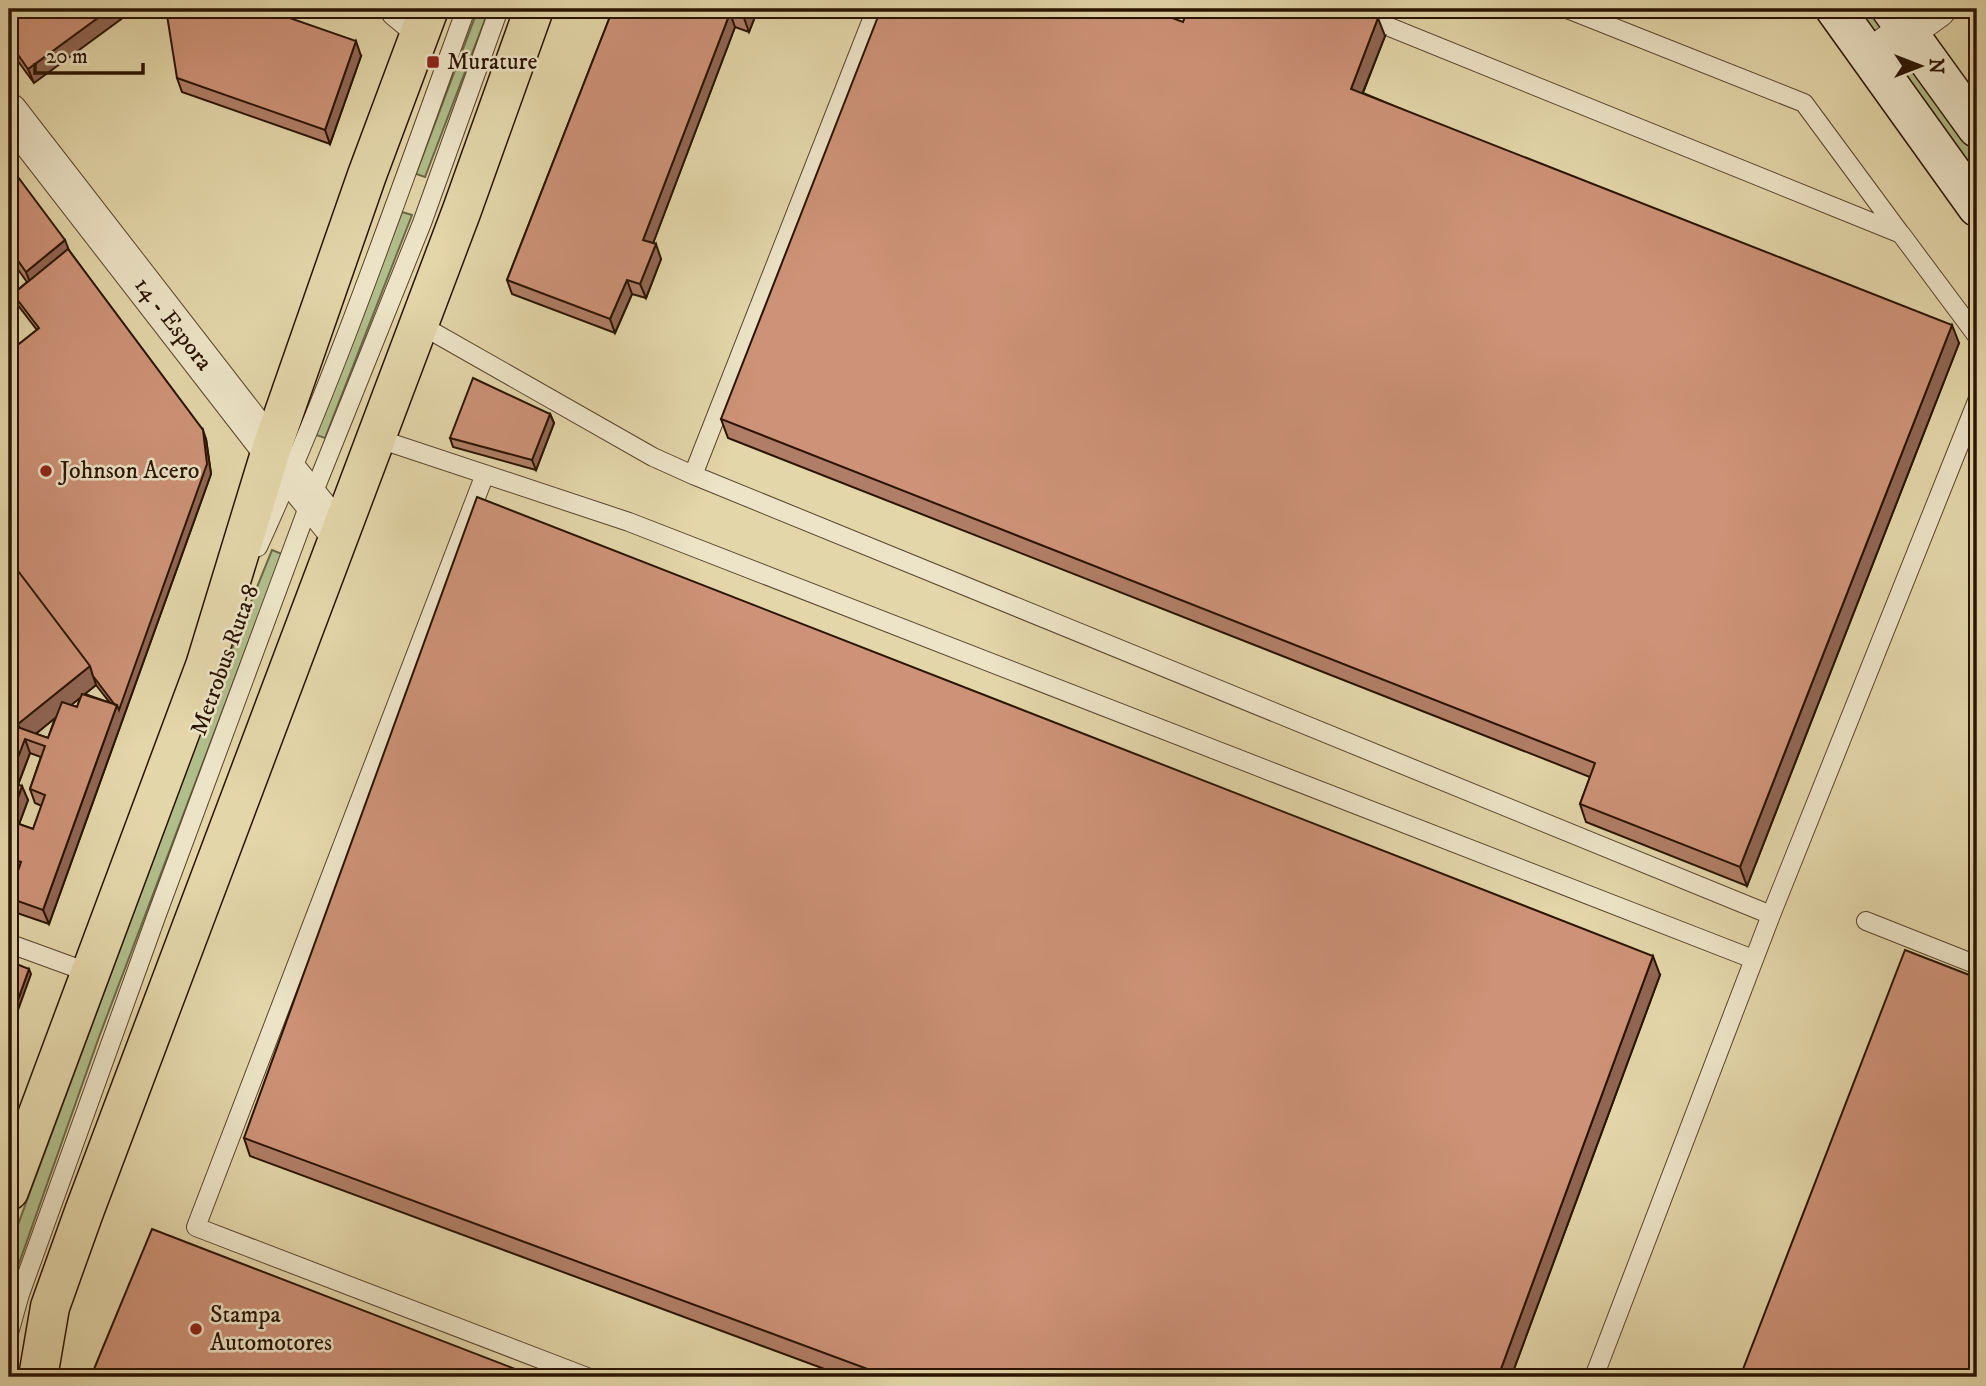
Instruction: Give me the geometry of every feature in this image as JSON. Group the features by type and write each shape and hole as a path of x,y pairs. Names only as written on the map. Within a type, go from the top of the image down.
{"main road":[{"path":"38,1377 51,1307 75,1236 419,324 534,9"},
{"path":"1835,9 1977,207"},
{"path":"9,1191 26,1128 90,973 205,666 291,475 367,175 417,15"},
{"path":"1912,16 1977,128"}],"street":[{"path":"1871,57 1912,16"},
{"name":"14 - Espora","path":"9,112 339,534"}],"lane":[{"name":"Metrobus Ruta 8","path":"9,1333 20,1294 151,930 291,475 402,188 466,9"},
{"name":"Metrobus Ruta 8","path":"291,475 422,223 499,9"},
{"path":"692,475 876,9"},
{"path":"1345,9 1901,234"},
{"path":"1567,9 1804,103 1977,337"},
{"path":"419,324 653,457 692,475 1771,915"},
{"path":"1594,1377 1753,959 1977,401"},
{"path":"376,438 629,522 1753,959"},
{"path":"485,474 196,1227 587,1377"},
{"path":"1866,921 1977,965"},
{"path":"9,948 16,946 90,973"}],"green space":[{"path":"478,9 489,9 425,177 416,174"},
{"path":"1855,9 1875,9 1977,149 1977,177"},
{"path":"402,212 412,215 325,438 316,435"},
{"path":"272,550 282,554 99,1037 16,1272 9,1270 9,1249 221,676"}],"building":[{"path":"9,9 110,9 28,69 9,42"},
{"path":"166,9 264,9 356,41 325,130 177,78"},
{"path":"613,9 748,9 744,18 730,13 643,240 656,244 640,284 627,280 610,319 507,280"},
{"path":"881,9 1148,9 1183,22 1188,9 1355,9 1378,18 1351,89 1952,325 1740,867 1580,804 1595,763 721,419"},
{"path":"9,165 65,240 26,272 9,248"},
{"path":"68,249 203,430 207,464 119,710 93,676 90,666 9,559 9,352 39,328 13,294"},
{"path":"473,378 550,414 532,460 450,438"},
{"path":"477,497 1653,956 1498,1377 889,1377 244,1138"},
{"path":"9,559 90,666 18,724 9,721"},
{"path":"82,694 117,705 43,910 9,898 21,862 9,858 9,724 48,738 62,702 77,707","holes":["25,739 45,746 30,789 45,795 33,829 10,821 22,786 9,781"]},
{"path":"1905,950 1977,978 1977,1377 1740,1377"},
{"path":"9,961 29,969 9,1025"},
{"path":"152,1229 536,1377 114,1377 94,1369"}],"place":[{"name":"Murature","path":"433,62"},
{"name":"Johnson Acero","path":"46,471"},
{"name":"Stampa Automotores","path":"196,1329"}]}
